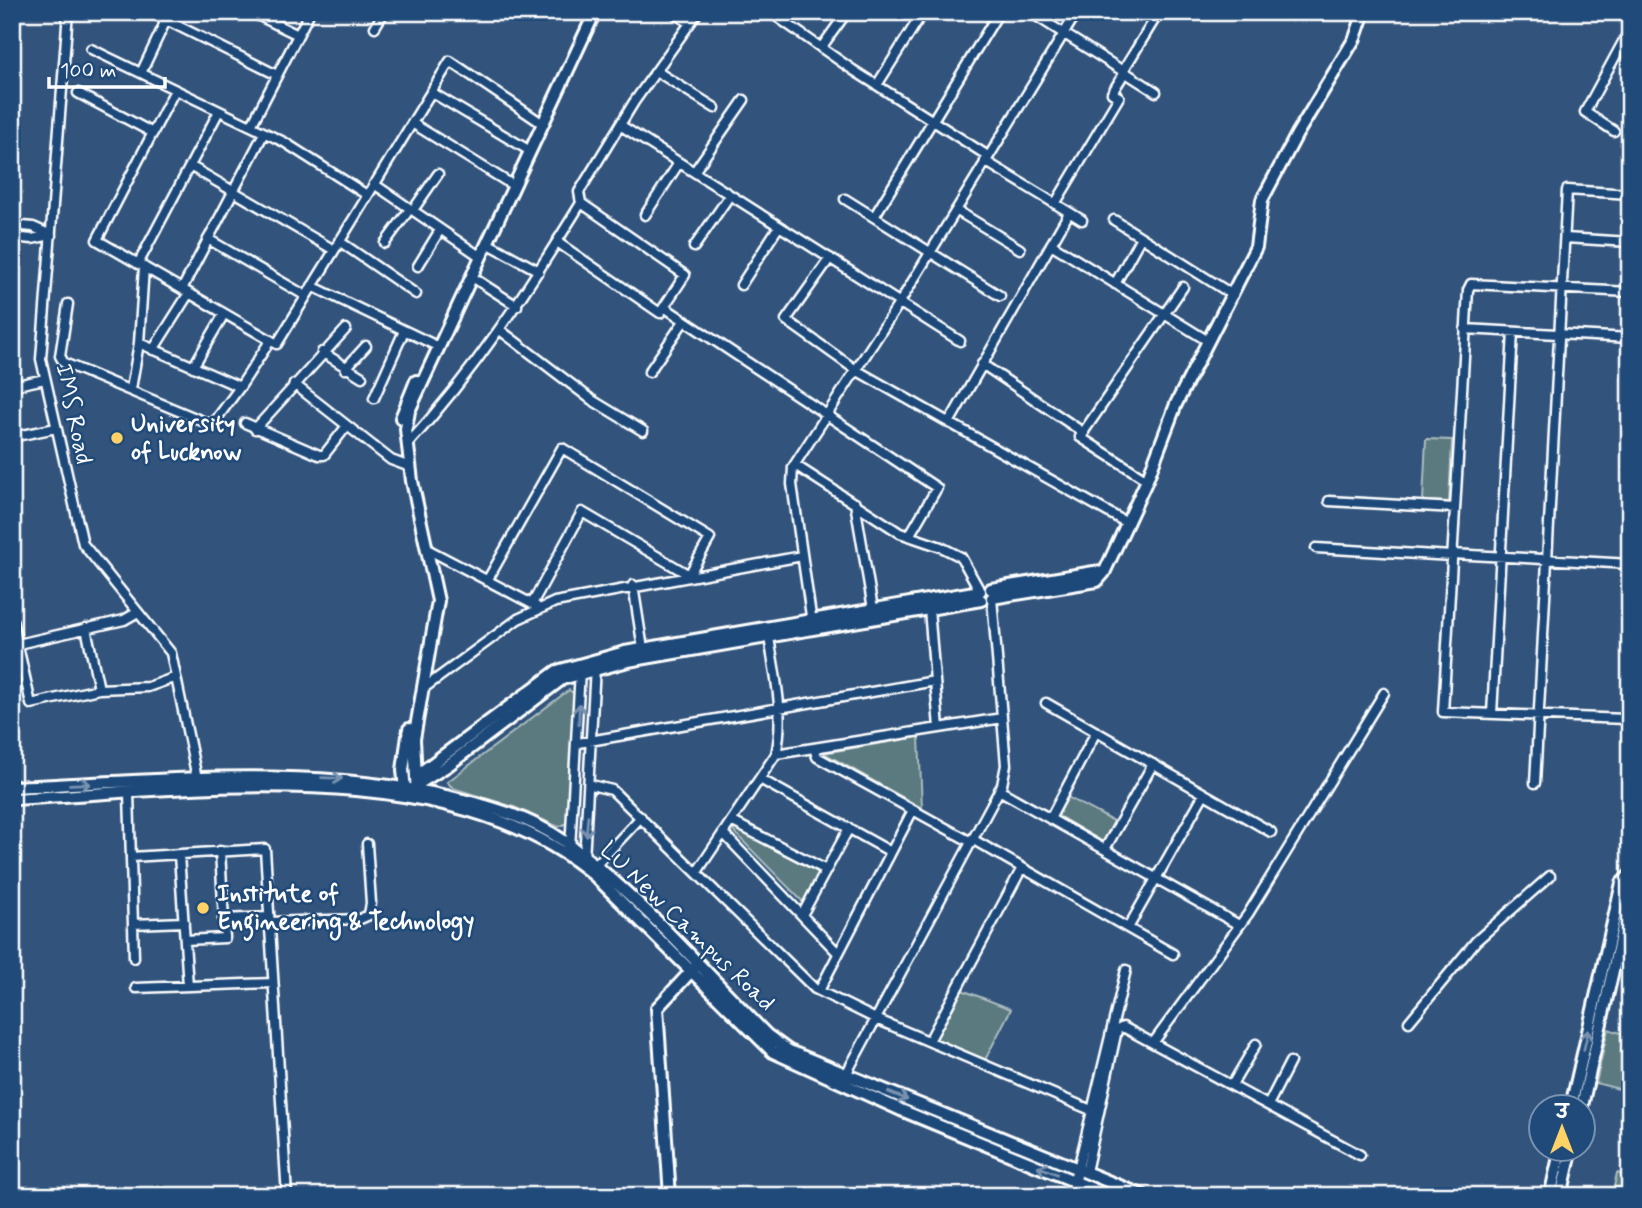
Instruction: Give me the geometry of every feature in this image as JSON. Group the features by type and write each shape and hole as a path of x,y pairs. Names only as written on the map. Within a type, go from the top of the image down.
{"street":[{"name":"IMS Road","path":"68,12 41,359 83,544 171,653 198,784"},
{"path":"150,12 169,16 277,75"},
{"path":"251,12 298,35"},
{"path":"251,126 310,12"},
{"path":"375,27 384,12"},
{"path":"407,466 410,411 436,346 528,149 587,12"},
{"path":"540,122 595,12"},
{"path":"673,12 690,23"},
{"path":"407,445 446,403 517,306 580,203 579,192 620,125 698,12"},
{"path":"771,12 821,48 1082,220"},
{"path":"821,48 847,12"},
{"path":"877,85 923,12"},
{"path":"874,217 999,12"},
{"path":"1031,12 1156,92"},
{"path":"812,624 792,484 795,465 900,302 1077,12"},
{"path":"1055,204 1119,97 1112,93 1159,12"},
{"path":"595,666 643,649 929,609 1094,572 1104,573 1147,480 1176,404 1256,247 1262,200 1297,134 1355,38 1364,12"},
{"path":"141,73 169,16"},
{"path":"1614,131 1585,112 1630,29"},
{"path":"91,49 251,126 367,195"},
{"path":"176,90 97,240 276,345 450,61 540,122"},
{"path":"656,71 715,108"},
{"path":"431,92 528,149"},
{"path":"78,93 153,133"},
{"path":"694,172 744,100"},
{"path":"131,389 139,343 141,266 219,111"},
{"path":"412,123 511,184"},
{"path":"620,125 960,341"},
{"path":"153,350 264,133"},
{"path":"645,215 679,163"},
{"path":"190,166 334,250"},
{"path":"385,243 438,174"},
{"path":"374,184 478,256"},
{"path":"413,788 410,754 424,688 434,618 399,435 404,406 472,277 478,256 487,243 511,184"},
{"path":"1535,783 1567,190 1630,194"},
{"path":"694,247 730,195"},
{"path":"845,199 1000,296"},
{"path":"557,242 660,313 685,275 580,203"},
{"path":"956,210 1020,249"},
{"path":"949,423 1069,213"},
{"path":"1114,220 1233,295"},
{"path":"12,225 33,227 51,234"},
{"path":"741,285 779,226"},
{"path":"418,266 440,230"},
{"path":"12,237 32,239 51,234"},
{"path":"1115,284 1141,237"},
{"path":"208,239 306,296"},
{"path":"1565,239 1630,242"},
{"path":"339,241 416,294"},
{"path":"487,243 539,271"},
{"path":"1051,244 1208,341"},
{"path":"830,258 786,320 856,370 1128,523"},
{"path":"472,277 517,306"},
{"path":"1628,720 1443,712 1468,290 1471,284 1630,292"},
{"path":"312,286 436,346"},
{"path":"1147,480 1080,437 1183,287"},
{"path":"68,304 60,356 64,363 212,425 270,341"},
{"path":"664,307 937,488 909,536"},
{"path":"193,367 224,314"},
{"path":"649,372 684,321"},
{"path":"255,429 346,328"},
{"path":"1465,329 1630,338"},
{"path":"500,330 592,400 643,431"},
{"path":"374,398 404,331"},
{"path":"1492,714 1513,332"},
{"path":"139,343 240,387"},
{"path":"345,369 366,346"},
{"path":"323,352 345,369 362,377"},
{"path":"982,364 1084,433"},
{"path":"12,386 45,379"},
{"path":"294,384 391,460 407,466"},
{"path":"245,423 319,456 324,454 346,427"},
{"path":"12,437 56,428"},
{"path":"487,581 562,448 710,538 689,575"},
{"path":"795,465 909,536 961,557 986,595 1006,765 999,790 843,1079"},
{"path":"1329,501 1455,508"},
{"path":"855,503 873,609"},
{"path":"531,604 582,512 689,575"},
{"path":"413,788 410,754 438,601 417,518"},
{"path":"1316,548 1630,564"},
{"path":"427,549 540,609"},
{"path":"424,688 518,619 565,599 802,556"},
{"path":"633,585 643,649"},
{"path":"413,788 447,766 562,679 580,669 769,637 873,609 986,595"},
{"path":"929,609 939,728"},
{"path":"18,644 124,620 138,612"},
{"path":"12,619 31,704 99,690 148,687 176,677"},
{"path":"86,628 99,690"},
{"path":"697,872 776,754 780,735 780,708 769,637"},
{"path":"584,862 591,785 595,666"},
{"path":"570,851 580,669"},
{"path":"578,743 592,743 935,681"},
{"path":"1630,682 1629,709 1624,715 1628,720 1630,753"},
{"path":"1153,1043 1239,925 1384,693"},
{"path":"1046,703 1271,832"},
{"path":"776,754 1002,718"},
{"path":"1050,819 1096,732"},
{"path":"814,748 817,757 972,840 1173,954"},
{"path":"1105,849 1153,764"},
{"name":"LU New Campus Road","path":"12,799 129,793 270,776 413,788 513,815 541,827 584,862 694,968"},
{"path":"760,779 891,852"},
{"name":"LU New Campus Road","path":"12,787 198,784"},
{"path":"591,785 612,790 819,991 876,1019 1091,1110"},
{"path":"999,790 1239,925"},
{"path":"129,793 134,958"},
{"path":"1128,928 1204,794"},
{"path":"819,991 913,810"},
{"path":"596,865 641,817"},
{"path":"731,821 826,870"},
{"path":"802,915 849,828"},
{"path":"723,833 838,953"},
{"path":"223,919 360,919 369,915 371,903 367,844"},
{"path":"131,857 264,849 287,1196"},
{"path":"185,940 225,937 220,851"},
{"path":"180,855 188,986"},
{"name":"LU New Campus Road","path":"584,862 596,865 773,1052 1144,1196"},
{"path":"929,1041 1022,868"},
{"path":"1575,1092 1622,883 1630,875"},
{"path":"1409,1021 1476,941 1550,876"},
{"path":"1585,1092 1630,897"},
{"path":"133,925 184,922"},
{"path":"670,1196 657,1008 694,968"},
{"path":"1072,1196 1080,1187 1091,1110 1126,970"},
{"path":"136,988 273,983"},
{"path":"1082,1170 1117,1030 1123,1027 1360,1155"},
{"path":"1233,1085 1256,1044"},
{"path":"1268,1104 1290,1062"},
{"name":"LU New Campus Road","path":"843,1079 1080,1187 1110,1196"},
{"path":"1550,1196 1558,1162"},
{"path":"1561,1196 1569,1162"}],"green space":[{"path":"1426,439 1452,440 1449,502 1423,501"},
{"path":"569,690 577,696 569,822 559,827 514,807 453,788 447,782"},
{"path":"919,737 922,808 824,753"},
{"path":"1067,797 1115,822 1103,842 1057,815"},
{"path":"734,828 818,872 803,902 733,831"},
{"path":"962,990 1011,1009 985,1060 934,1040"},
{"path":"1608,1029 1630,1036 1630,1092 1596,1083"},
{"path":"1617,1173 1630,1177 1630,1196 1612,1196"}],"railway":[{"path":"12,1178 16,1196"}],"place":[{"name":"University of Lucknow","path":"117,438"},
{"name":"Institute of Engineering & Technology","path":"203,908"}]}
